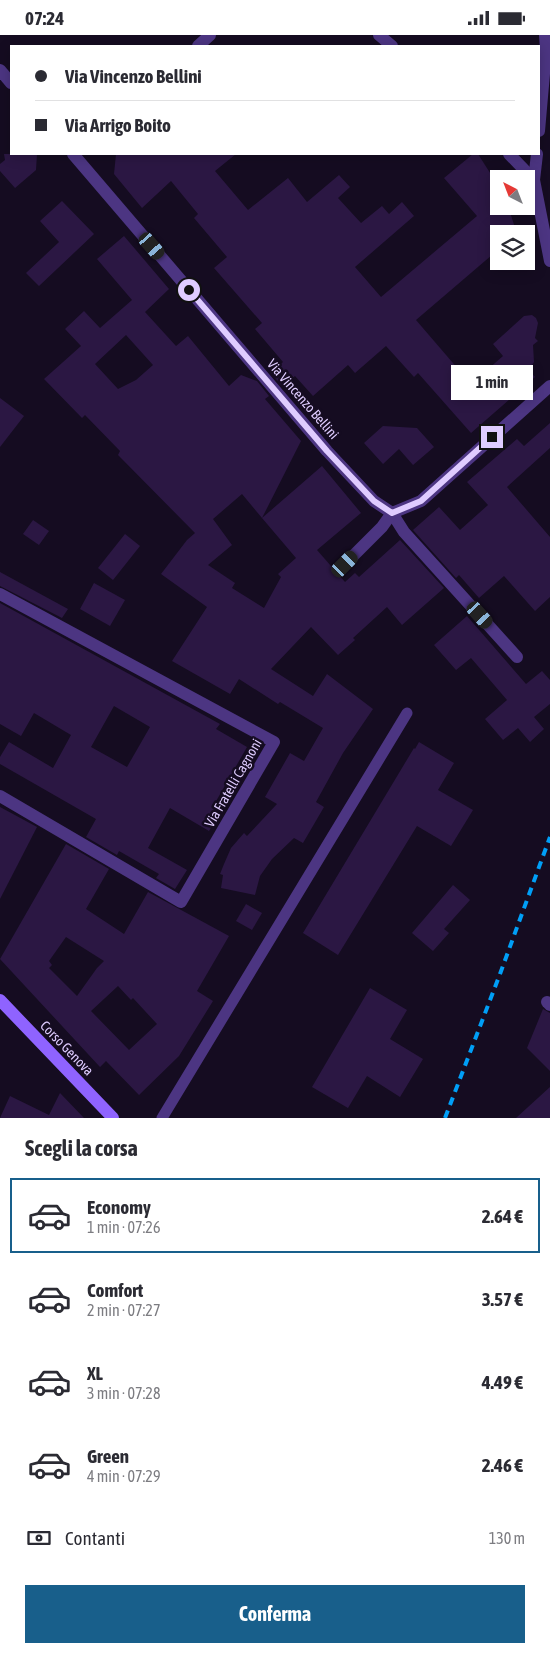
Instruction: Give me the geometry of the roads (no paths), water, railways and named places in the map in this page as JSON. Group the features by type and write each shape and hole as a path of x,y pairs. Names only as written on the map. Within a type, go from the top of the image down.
{"main road":[{"name":"Corso Genova","path":"0,1000 112,1118"}],"street":[{"path":"199,45 210,35"},
{"path":"379,35 391,45"},
{"path":"540,120 546,51 545,35"},
{"path":"0,70 10,82"},
{"name":"Via Vincenzo Bellini","path":"77,155 327,451 374,501 392,513 404,532 517,657"},
{"path":"510,155 524,170"},
{"path":"535,170 536,155"},
{"path":"535,185 550,261"},
{"path":"345,564 382,527 392,513 421,501 550,386"},
{"name":"Via Fratelli Cagnoni","path":"0,593 274,742 181,902 0,796"}],"lane":[{"path":"162,1118 407,713"}],"railway":[{"path":"445,1118 550,837"}]}
